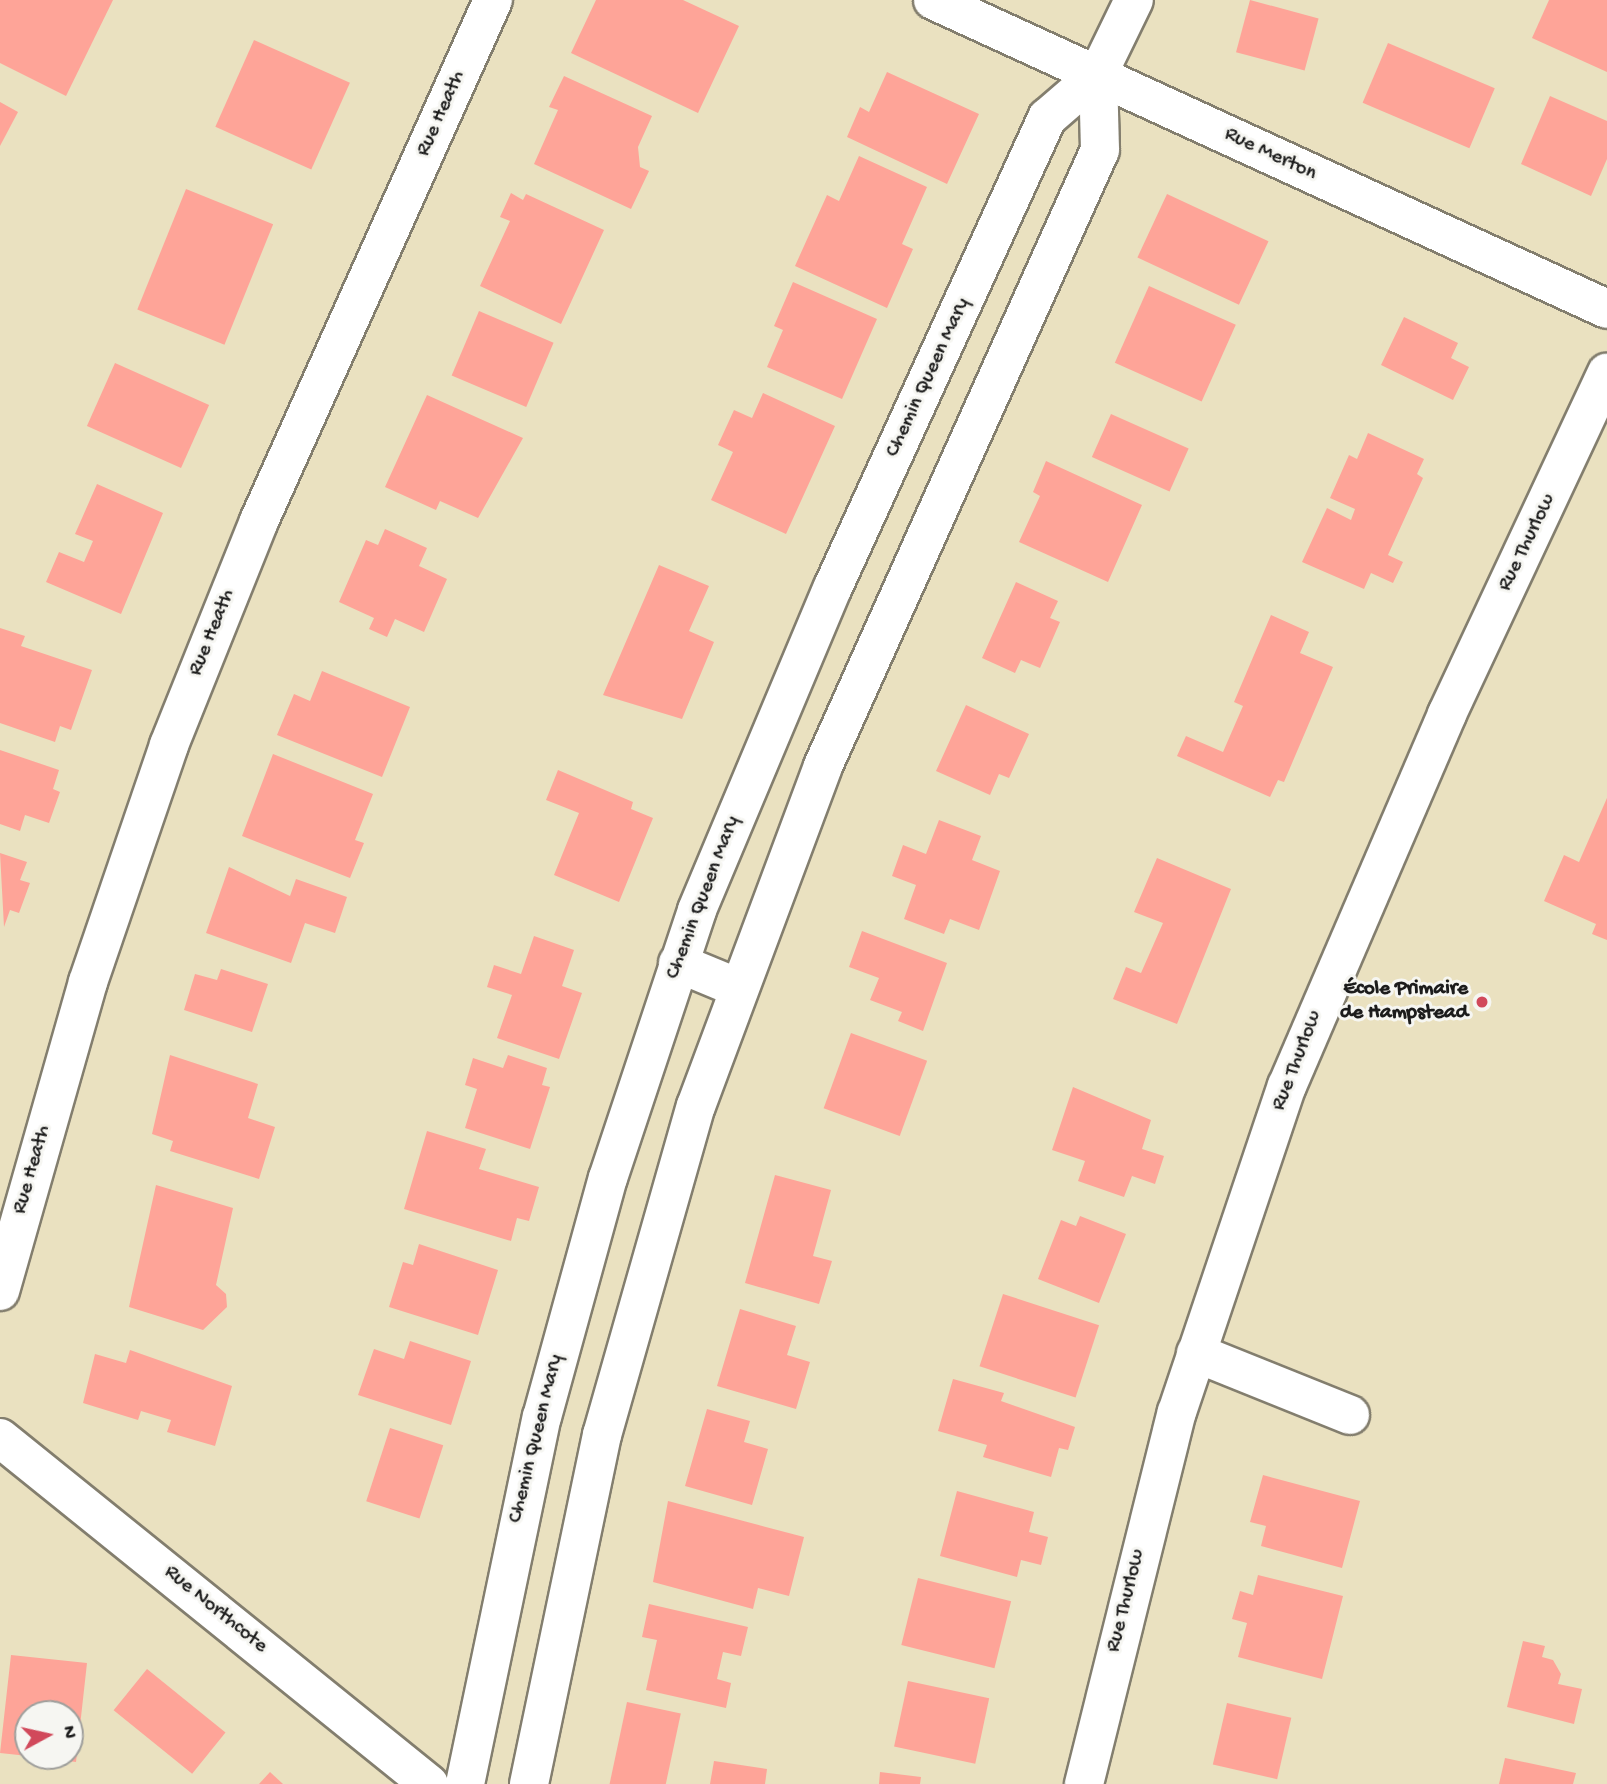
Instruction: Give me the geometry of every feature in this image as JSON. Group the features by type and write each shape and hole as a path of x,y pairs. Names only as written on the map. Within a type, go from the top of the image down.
{"street":[{"name":"Rue Heath","path":"0,1291 88,982 169,746 259,521 493,0"},
{"name":"Rue Merton","path":"933,0 1607,309"},
{"name":"Chemin Queen Mary","path":"465,1784 541,1416 608,1178 678,963 833,587 1047,118 1098,74 1134,0"},
{"name":"Chemin Queen Mary","path":"529,1784 629,1327 736,987 823,766 1100,150 1098,74"},
{"name":"Rue Thurlow","path":"1084,1784 1138,1554 1196,1353 1313,1020 1607,373"},
{"path":"678,963 736,987"},
{"path":"1196,1353 1350,1415"},
{"name":"Rue Northcote","path":"0,1438 429,1784"}],"building":[{"path":"0,0 113,0 66,96 0,63"},
{"path":"596,0 683,0 739,26 698,113 571,53"},
{"path":"1250,0 1319,18 1305,71 1236,52"},
{"path":"1549,0 1607,0 1607,72 1532,38"},
{"path":"254,40 350,83 311,169 215,127"},
{"path":"1388,43 1495,88 1469,148 1363,103"},
{"path":"887,72 979,114 947,184 847,137 860,107 869,112"},
{"path":"564,76 652,116 638,147 640,167 649,171 631,209 534,164 558,110 549,107"},
{"path":"1550,96 1607,121 1607,159 1591,196 1521,164"},
{"path":"0,102 18,112 0,146"},
{"path":"859,156 927,187 902,244 913,249 887,308 795,266 827,195 839,201"},
{"path":"186,189 273,224 224,345 137,310"},
{"path":"511,193 523,200 526,194 604,230 561,324 480,286 510,221 500,217"},
{"path":"1167,194 1269,241 1239,305 1137,257"},
{"path":"793,282 877,319 842,399 767,367 783,330 774,326"},
{"path":"1149,286 1236,325 1202,401 1115,363"},
{"path":"479,311 554,343 526,407 452,375"},
{"path":"1404,317 1458,343 1451,358 1469,367 1453,400 1381,365"},
{"path":"115,363 209,405 181,468 87,426"},
{"path":"763,393 835,426 786,534 711,500 733,452 718,445 734,410 752,418"},
{"path":"427,395 523,438 478,518 440,501 436,510 385,487"},
{"path":"1111,414 1189,449 1170,492 1092,457"},
{"path":"1368,433 1424,459 1417,474 1423,478 1388,555 1403,562 1393,583 1371,573 1364,589 1302,562 1327,508 1351,520 1355,509 1330,498 1349,455 1357,459"},
{"path":"1046,461 1142,505 1108,582 1019,542 1040,496 1033,492"},
{"path":"97,484 163,513 121,614 46,582 59,552 84,562 93,541 75,534"},
{"path":"385,529 427,548 419,566 447,579 424,632 395,619 387,637 369,629 374,618 339,602 366,540 378,545"},
{"path":"659,565 709,586 689,631 714,642 682,719 603,695"},
{"path":"1016,582 1058,601 1050,618 1060,622 1040,668 1021,660 1015,673 982,658"},
{"path":"1271,615 1309,632 1300,653 1333,667 1284,782 1278,780 1270,797 1177,756 1186,736 1223,752 1243,706 1234,702"},
{"path":"0,628 25,636 21,646 92,670 71,730 60,726 55,742 0,723"},
{"path":"322,671 410,707 382,777 277,735 294,694 310,701"},
{"path":"966,705 1029,734 1009,778 999,774 990,795 936,771"},
{"path":"0,750 59,770 53,789 60,792 49,823 25,815 20,831 0,824"},
{"path":"273,754 373,794 355,840 364,843 350,878 242,836"},
{"path":"558,770 633,802 631,809 653,818 619,902 554,875 579,813 546,800"},
{"path":"1607,798 1607,940 1592,934 1596,924 1544,901 1564,855 1579,862"},
{"path":"939,820 981,836 972,860 1000,871 979,930 950,919 944,934 904,919 916,885 892,876 903,845 926,854"},
{"path":"0,853 27,862 20,880 30,883 19,913 10,910 4,927"},
{"path":"1157,858 1231,889 1177,1024 1113,999 1126,967 1141,973 1163,923 1134,912"},
{"path":"229,867 290,896 296,879 347,897 335,933 305,923 291,963 206,933"},
{"path":"862,931 947,963 923,1031 898,1021 902,1012 870,1000 879,978 849,967"},
{"path":"534,936 574,950 562,986 582,993 559,1059 497,1038 512,995 487,987 494,965 521,974"},
{"path":"221,969 268,984 252,1032 184,1010 195,974 217,980"},
{"path":"851,1033 927,1061 900,1136 824,1108"},
{"path":"170,1055 258,1084 248,1118 275,1127 259,1179 170,1151 173,1141 152,1134"},
{"path":"508,1055 547,1068 542,1085 550,1087 530,1149 465,1128 477,1089 465,1085 473,1058 503,1068"},
{"path":"1073,1087 1151,1120 1142,1149 1164,1156 1155,1184 1132,1176 1124,1197 1078,1181 1085,1161 1052,1150"},
{"path":"427,1131 486,1149 479,1169 539,1187 529,1221 517,1218 511,1241 404,1209"},
{"path":"775,1175 831,1190 813,1256 832,1261 819,1304 745,1283"},
{"path":"156,1185 233,1208 216,1285 226,1294 227,1307 203,1330 129,1307"},
{"path":"1080,1216 1126,1234 1099,1303 1038,1279 1061,1220 1076,1226"},
{"path":"419,1244 498,1270 478,1335 389,1307 403,1262 413,1265"},
{"path":"1003,1294 1099,1325 1076,1397 980,1366"},
{"path":"740,1309 796,1326 787,1355 810,1362 796,1409 717,1386"},
{"path":"410,1341 471,1361 451,1425 358,1395 374,1349 404,1359"},
{"path":"130,1350 232,1386 215,1446 167,1432 171,1420 141,1411 138,1420 83,1403 95,1354 126,1363"},
{"path":"953,1379 1004,1393 1001,1401 1075,1427 1068,1450 1059,1448 1051,1477 983,1457 987,1445 938,1431"},
{"path":"707,1409 750,1421 744,1442 768,1449 752,1505 685,1486"},
{"path":"390,1428 443,1445 419,1519 366,1501"},
{"path":"1263,1475 1360,1501 1342,1568 1261,1546 1266,1526 1250,1522"},
{"path":"957,1491 1034,1512 1029,1532 1048,1537 1041,1565 1021,1560 1017,1577 940,1556"},
{"path":"668,1501 804,1537 789,1596 758,1588 753,1609 653,1582"},
{"path":"1258,1575 1343,1596 1322,1679 1238,1657 1247,1623 1232,1619 1240,1591 1253,1595"},
{"path":"918,1578 1011,1601 994,1668 901,1645"},
{"path":"649,1604 748,1627 741,1656 723,1652 717,1679 731,1683 726,1708 646,1690 657,1640 642,1637"},
{"path":"1523,1641 1545,1646 1542,1657 1553,1660 1561,1674 1558,1684 1582,1689 1574,1724 1507,1707"},
{"path":"11,1655 87,1663 83,1700 14,1700 14,1754 0,1753"},
{"path":"147,1669 225,1733 192,1774 114,1710"},
{"path":"908,1681 989,1698 975,1764 894,1747"},
{"path":"627,1702 681,1713 666,1784 610,1784"},
{"path":"1227,1703 1291,1718 1277,1779 1213,1764"},
{"path":"1505,1758 1576,1773 1573,1784 1499,1784"},
{"path":"714,1761 767,1769 765,1784 710,1784"},
{"path":"270,1772 283,1784 259,1784"},
{"path":"880,1772 921,1777 920,1784 879,1784"}],"place":[{"name":"École Primaire de Hampstead","path":"1482,1002"}]}
